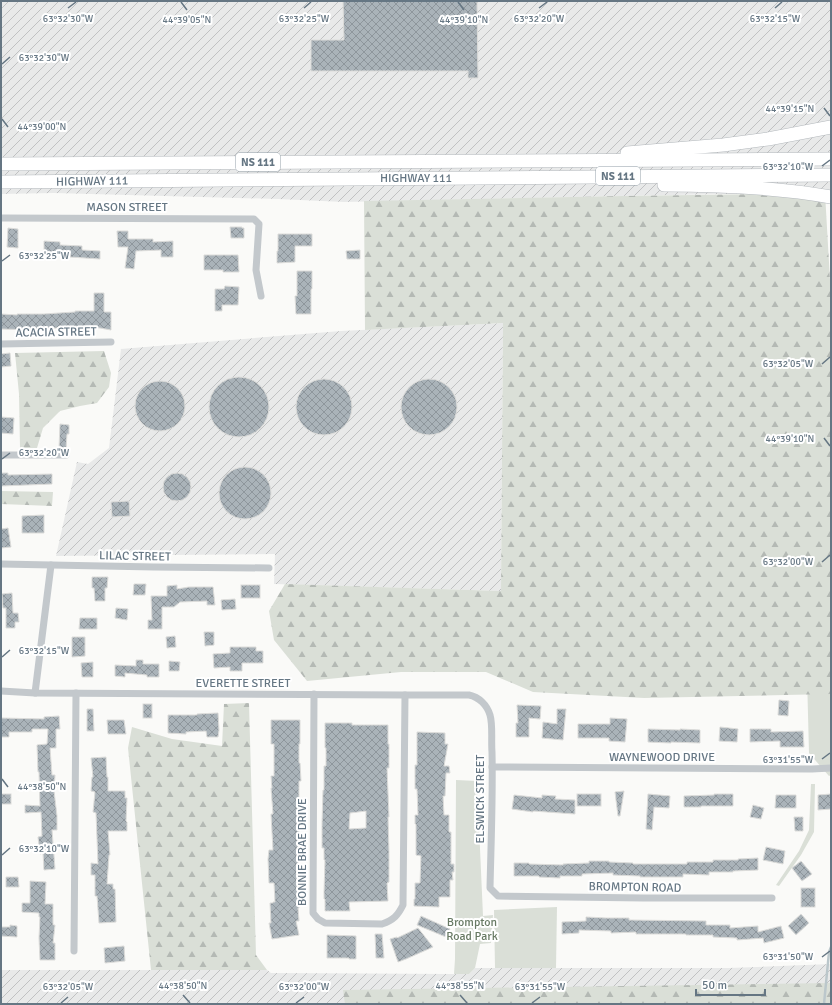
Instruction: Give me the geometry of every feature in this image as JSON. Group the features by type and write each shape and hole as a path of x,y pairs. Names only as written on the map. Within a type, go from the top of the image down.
{"highway":[{"path":"516,161 536,156 573,157 723,145 768,139 831,127"},
{"name":"HIGHWAY 111","path":"1,164 831,159"},
{"name":"HIGHWAY 111","path":"1,182 831,175"},
{"path":"404,178 447,181 724,186 796,192 831,197"}],"street":[{"name":"MASON STREET","path":"1,218 254,219 258,224 256,270 262,296"},
{"name":"ACACIA STREET","path":"1,344 111,342"},
{"path":"1,455 66,455"},
{"name":"LILAC STREET","path":"1,564 154,568 269,568"},
{"path":"36,692 51,565"},
{"name":"EVERETTE STREET","path":"1,691 76,693 469,695 477,697 482,701"},
{"path":"74,951 76,693"},
{"name":"BONNIE BRAE DRIVE","path":"314,694 313,913 318,919 325,923 382,924 398,915 403,904 405,695"},
{"name":"ELSWICK STREET","path":"482,701 487,708 491,720 492,767 490,888 498,896"},
{"name":"WAYNEWOOD DRIVE","path":"492,767 831,768"},
{"name":"BROMPTON ROAD","path":"498,896 772,898"}],"shaded area":[{"path":"1,1 831,1 831,192 344,202 54,193 1,194"},
{"path":"503,323 501,591 274,584 275,554 56,556 77,462 88,464 109,448 121,349 341,331"},
{"path":"831,964 831,1004 1,1004 1,970 267,970 271,973 469,974 475,968 729,968"}],"green space":[{"path":"825,193 831,297 831,694 644,698 533,692 486,672 401,672 307,681 274,640 269,611 285,584 501,591 503,323 365,330 364,201"},
{"path":"104,351 111,373 109,387 97,403 60,411 43,428 37,448 20,448 19,394 15,353"},
{"path":"1,491 53,492 52,506 1,504"},
{"path":"831,638 831,775 829,776 809,753 807,676"},
{"path":"249,703 256,955 267,970 151,970 128,748 132,727 172,739 222,746 224,704"},
{"name":"Brompton Road Park","path":"456,780 477,781 483,916 493,915 491,943 480,944 475,968 469,974 454,974"},
{"path":"811,784 815,784 814,832 801,855 779,886 776,885 799,851 809,830"},
{"name":"Brompton Road Park","path":"557,907 556,968 495,968 494,910"},
{"path":"831,983 831,1004 345,1004 343,990"}],"building":[{"path":"343,1 477,1 478,78 468,78 468,71 311,71 311,40 344,40"},
{"path":"230,227 244,228 244,238 231,238"},
{"path":"8,228 18,229 18,248 7,247"},
{"path":"117,231 128,231 128,239 153,239 153,242 173,241 173,257 161,257 161,250 136,251 134,269 125,268 128,247 118,247"},
{"path":"278,234 312,234 312,246 295,246 295,262 277,263"},
{"path":"44,241 60,242 60,245 82,246 82,250 100,251 100,259 70,257 70,254 44,252"},
{"path":"360,250 360,259 347,259 346,251"},
{"path":"204,255 238,255 239,272 204,270"},
{"path":"297,271 312,271 311,314 296,314 295,296 297,296"},
{"path":"225,286 239,287 238,305 222,305 222,311 215,311 215,289 224,289"},
{"path":"94,293 104,293 104,312 111,312 111,330 75,327 38,330 1,329 1,314 17,315 94,311"},
{"path":"10,353 11,366 1,367 1,354"},
{"path":"233,377 245,377 256,382 264,390 269,401 267,419 256,432 245,437 233,437 222,432 214,424 209,413 209,401 214,390 222,382"},
{"path":"318,379 330,379 344,387 352,401 350,418 344,427 330,435 318,435 308,430 301,423 296,413 296,401 301,391 308,384"},
{"path":"423,379 435,379 445,383 453,391 457,401 457,413 453,423 445,431 435,435 423,435 413,431 405,423 401,413 401,401 405,391 413,383"},
{"path":"155,381 165,381 178,388 185,401 185,411 178,424 165,431 155,431 146,427 139,420 135,411 135,401 139,392 146,385"},
{"path":"1,417 14,418 13,434 1,433"},
{"path":"60,424 69,425 66,449 59,449"},
{"path":"240,467 250,467 264,474 271,488 271,498 264,512 250,519 240,519 230,515 223,508 219,498 219,488 223,478 230,471"},
{"path":"1,473 8,473 8,475 52,474 52,484 1,486"},
{"path":"177,473 187,477 191,487 187,497 177,501 167,497 163,487 167,477"},
{"path":"129,501 130,516 112,517 111,502"},
{"path":"44,515 44,533 22,533 22,516"},
{"path":"8,528 11,547 1,548 1,529"},
{"path":"92,577 108,577 107,588 105,588 105,601 95,601 94,588 92,588"},
{"path":"134,584 146,584 145,595 133,595"},
{"path":"177,585 177,589 189,587 213,587 215,605 207,605 207,601 180,602 174,607 162,607 162,629 148,629 148,620 152,620 151,596 167,596 167,586"},
{"path":"241,585 260,585 260,598 241,598"},
{"path":"12,593 13,613 18,613 19,622 15,622 15,628 6,628 6,608 3,608 2,594"},
{"path":"235,599 236,609 222,610 221,600"},
{"path":"116,608 128,609 127,620 115,618"},
{"path":"80,618 97,618 97,629 79,629"},
{"path":"204,632 214,632 214,645 205,646"},
{"path":"175,636 176,647 167,648 166,637"},
{"path":"72,637 85,637 85,656 72,657"},
{"path":"230,647 256,647 256,651 263,651 263,663 242,663 242,671 230,671 230,667 214,668 213,654 230,653"},
{"path":"136,660 143,660 143,664 159,664 159,677 147,677 147,675 125,673 125,677 115,676 115,665 136,666"},
{"path":"169,661 180,662 179,671 169,671"},
{"path":"93,662 93,677 82,677 81,663"},
{"path":"779,700 789,701 788,716 778,715"},
{"path":"143,704 152,704 152,718 143,718"},
{"path":"517,705 541,706 540,719 529,718 529,737 516,737 516,723 518,723"},
{"path":"87,709 93,709 94,731 87,731"},
{"path":"557,709 566,709 563,740 542,738 543,722 557,724"},
{"path":"218,713 218,737 207,737 206,731 186,732 186,734 168,733 168,715"},
{"path":"59,716 60,729 56,729 56,748 50,748 52,775 55,775 54,791 57,816 57,830 52,830 55,869 44,870 43,853 40,854 38,837 42,836 41,812 25,813 25,805 40,806 37,745 47,744 48,729 32,729 32,732 9,732 9,737 1,737 1,718 44,719 44,717"},
{"path":"610,718 627,719 625,742 609,741 609,738 578,738 578,724 610,724"},
{"path":"107,720 124,720 126,734 108,734"},
{"path":"271,720 300,720 299,763 301,781 299,781 299,844 297,870 299,921 296,921 299,935 272,939 269,923 271,923 270,903 275,902 274,883 269,883 268,859 269,850 273,850 271,776 274,776 274,744 271,744"},
{"path":"325,723 388,725 388,901 349,902 350,911 325,911 325,860 324,848 322,848 322,824 324,766 326,766","holes":["366,811 366,828 349,829 350,813"]},
{"path":"720,727 738,729 737,742 719,741"},
{"path":"648,729 700,730 700,743 648,742"},
{"path":"750,729 771,729 771,732 803,731 804,747 780,747 780,741 750,742"},
{"path":"417,732 445,733 445,744 448,744 444,766 449,766 450,773 446,773 445,796 443,796 444,815 449,815 449,832 451,832 451,864 454,864 454,872 452,872 453,880 450,880 450,897 439,897 439,907 414,906 415,883 420,883 421,856 416,855 415,824 415,815 418,815 417,789 415,789"},
{"path":"106,757 108,791 125,791 125,798 127,798 127,831 108,831 110,855 107,884 113,884 113,889 115,889 116,922 99,923 97,896 95,896 95,875 91,875 91,863 98,864 96,813 93,812 95,792 91,791 93,777 91,758"},
{"path":"624,791 620,816 618,816 615,792"},
{"path":"1,794 11,794 11,804 1,804"},
{"path":"577,794 601,794 601,806 577,806"},
{"path":"648,794 670,796 669,808 654,807 652,830 646,829"},
{"path":"733,794 733,806 684,807 684,796"},
{"path":"831,794 831,809 818,810 818,795"},
{"path":"514,795 542,798 542,795 556,796 555,799 575,800 575,814 533,812 512,809"},
{"path":"776,795 796,795 796,808 775,808"},
{"path":"753,805 764,808 761,819 750,817"},
{"path":"794,817 803,817 803,831 795,831"},
{"path":"766,847 785,851 783,864 763,860"},
{"path":"758,858 758,870 709,872 709,875 683,874 683,877 640,877 613,875 613,873 582,874 582,876 560,876 560,878 514,876 514,863 563,865 589,863 589,861 609,861 633,864 687,864 687,862 713,862 713,860"},
{"path":"801,861 812,874 802,881 792,868"},
{"path":"6,877 18,877 19,887 6,887"},
{"path":"30,881 46,882 45,904 53,904 53,925 55,925 53,943 55,943 55,960 40,960 39,913 22,912 22,903 30,903"},
{"path":"801,888 815,888 815,907 801,907"},
{"path":"801,914 809,923 796,935 788,926"},
{"path":"421,916 450,929 446,937 417,925"},
{"path":"586,917 629,918 629,920 706,921 706,925 730,925 730,928 758,926 758,932 781,926 784,938 764,943 763,938 737,940 737,938 713,937 713,935 636,934 636,932 611,933 611,931 579,930 579,933 562,934 562,922 586,921"},
{"path":"10,925 17,926 17,937 1,936 1,927 10,927"},
{"path":"418,928 433,947 398,962 390,939 397,938"},
{"path":"375,934 382,934 384,958 376,958"},
{"path":"327,935 356,936 356,959 327,958"},
{"path":"124,946 125,961 105,963 104,948"}],"waterway":[{"path":"824,1004 829,952 831,947"}]}
